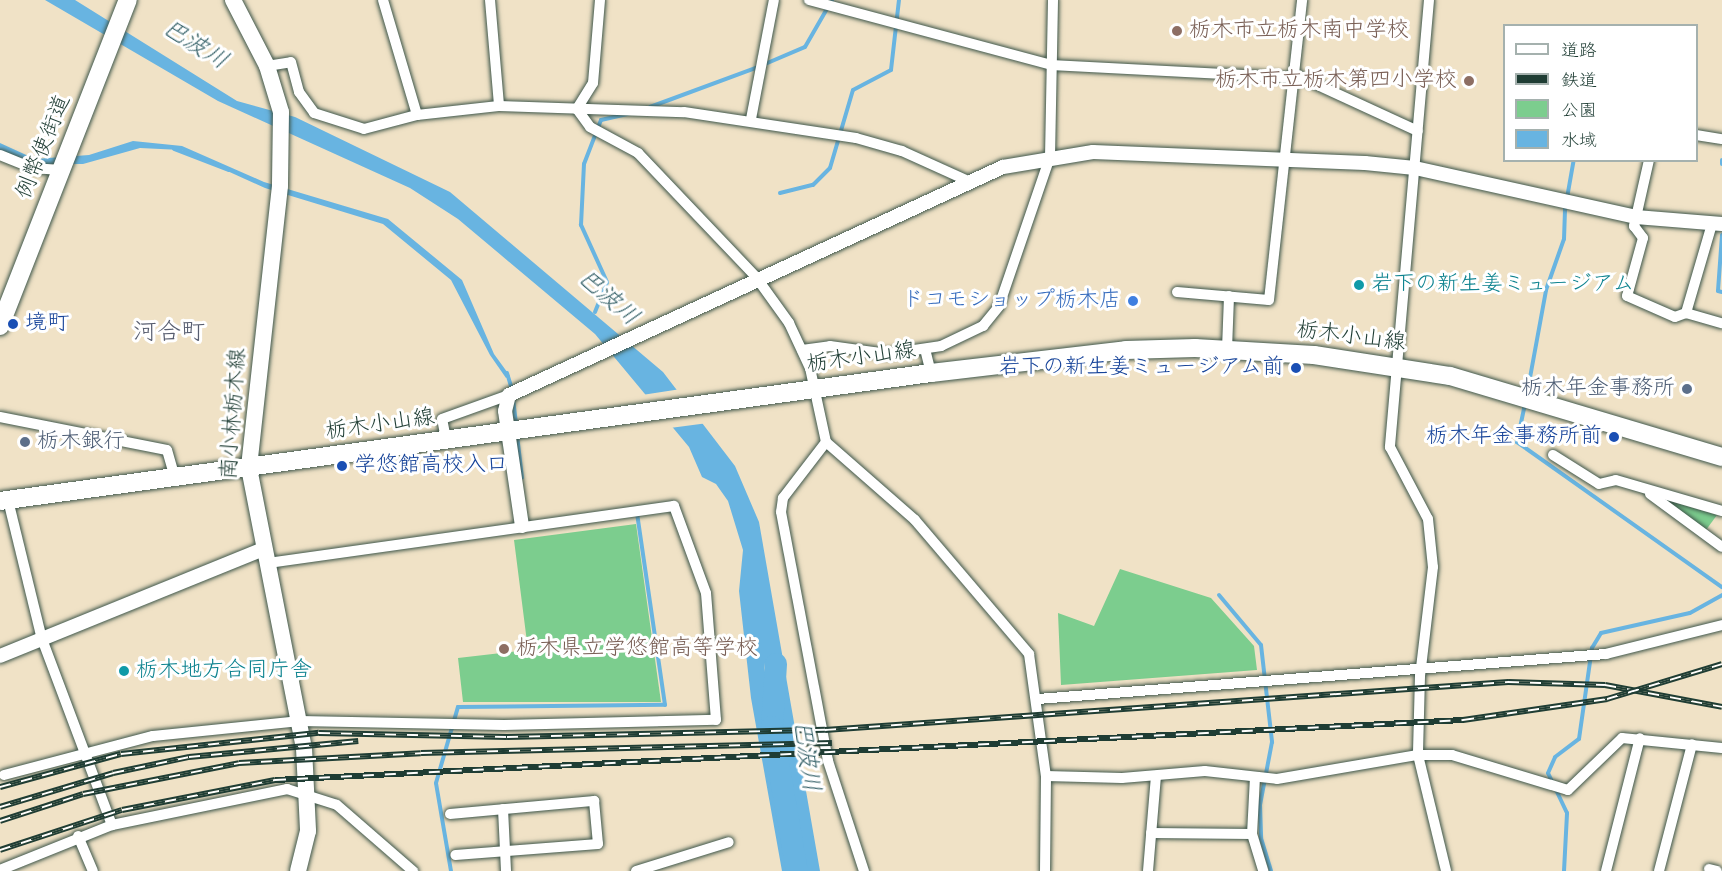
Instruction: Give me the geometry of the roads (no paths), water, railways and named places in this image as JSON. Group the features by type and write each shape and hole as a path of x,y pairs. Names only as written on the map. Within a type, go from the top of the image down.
{"main road":[{"name":"例幣使街道","path":"0,326 128,0"},
{"name":"南小林栃木線","path":"233,0 267,66 281,112 280,190 249,468 264,556 300,721 308,793 308,831 298,871"},
{"name":"栃木小山線","path":"4,501 931,373 1126,351 1227,350 1394,366 1504,390 1722,457"}],"street":[{"path":"383,0 417,115"},
{"path":"490,0 499,106"},
{"path":"577,109 593,82 600,0"},
{"path":"751,119 774,0"},
{"path":"809,0 1051,64 1296,77 1418,131"},
{"path":"802,350 925,350 963,340 983,326 999,306 1050,157 1053,0"},
{"path":"1177,292 1269,300 1296,77 1302,0"},
{"path":"1429,0 1415,168 1394,366 1390,447 1428,519 1433,567 1421,669 1418,755 1446,871"},
{"path":"267,66 291,62 303,101 335,123 381,128 417,115 499,106 751,119 890,148 968,181"},
{"path":"577,109 590,127 638,153 756,277 802,350 816,389 826,442 915,520 1017,635 1029,654 1038,699 1046,777 1045,871"},
{"path":"1698,135 1722,139"},
{"path":"446,439 442,419 509,395 756,277 968,181 1050,157 1133,152 1287,158 1415,168 1636,217 1717,224 1686,313"},
{"path":"0,155 32,168 63,163"},
{"path":"1649,162 1634,226 1643,238 1627,296 1675,317 1686,313 1722,323"},
{"path":"1227,350 1228,296"},
{"path":"925,350 931,373"},
{"path":"509,395 508,432 522,526"},
{"path":"0,417 167,450 175,478"},
{"path":"826,442 783,498 781,512 828,761 864,871"},
{"path":"1553,455 1599,484 1616,480 1722,512"},
{"path":"1642,488 1722,547"},
{"path":"4,501 42,639 112,825"},
{"path":"0,656 264,556 674,506 706,592 716,720 504,725 300,721 209,728 83,751 4,775"},
{"path":"1038,699 1606,654 1687,638 1722,625"},
{"path":"1046,777 1156,776 1204,771 1255,777 1311,774 1418,755 1490,763 1552,789 1568,790 1614,743 1640,738 1722,748"},
{"path":"1606,871 1640,738"},
{"path":"1659,871 1692,744"},
{"path":"1148,871 1156,776"},
{"path":"1255,777 1252,834 1263,871"},
{"path":"0,870 78,836 112,825 287,789 308,793 369,829 413,871"},
{"path":"450,814 594,801 598,844 454,855"},
{"path":"503,809 507,871"},
{"path":"1151,833 1252,834"},
{"path":"78,836 93,871"},
{"path":"636,871 729,842"}],"water":[{"path":"45,0 75,0 237,101 295,117 450,192 663,372 735,466 759,522 820,871 804,871 764,663 780,809 794,871 782,871 751,698 739,591 743,550 728,501 716,484 702,477 689,447 595,334 458,219 410,188 218,101"},
{"path":"133,141 182,146 264,182 388,219 462,280 494,354 510,376 506,378 490,355 451,280 383,224 265,188 181,150 140,148 83,164 26,164 0,150 0,143 35,159 89,155"}],"waterway":[{"path":"765,64 805,47 832,0"},
{"path":"780,193 813,185 830,168 853,90 891,70 899,0"},
{"path":"650,107 758,67"},
{"path":"595,312 607,282 581,225 584,164 601,120 628,114"},
{"path":"174,149 229,170"},
{"path":"1567,198 1574,162"},
{"path":"1527,394 1546,290 1564,239 1565,205"},
{"path":"1722,235 1718,291 1722,292"},
{"path":"507,373 512,389"},
{"path":"513,399 516,424"},
{"path":"1525,404 1517,442 1722,587"},
{"path":"517,435 522,478"},
{"path":"451,871 436,783 458,707 665,705 637,514"},
{"path":"1219,595 1261,645 1272,742 1260,805 1261,838 1271,871"},
{"path":"1564,871 1567,813 1548,773 1555,757 1579,739 1592,648 1601,633 1690,613 1722,595"},
{"name":"巴波川","path":"776,664 772,727 797,871"}],"railway":[{"path":"0,850 122,810 275,780 1463,720 1607,699 1722,664"},
{"path":"0,787 121,754 319,733 507,737 825,730 1508,682 1605,685 1722,707"},
{"path":"0,807 113,773 189,757 358,741"},
{"path":"0,821 83,794 239,763 421,753 832,743"}],"place":[{"name":"栃木市立栃木南中学校","path":"1177,31"},
{"name":"栃木市立栃木第四小学校","path":"1469,81"},
{"name":"岩下の新生姜ミュージアム","path":"1359,285"},
{"name":"ドコモショップ栃木店","path":"1133,301"},
{"name":"境町","path":"13,324"},
{"name":"岩下の新生姜ミュージアム前","path":"1296,368"},
{"name":"栃木年金事務所","path":"1687,389"},
{"name":"栃木年金事務所前","path":"1614,437"},
{"name":"栃木銀行","path":"25,442"},
{"name":"学悠館高校入口","path":"342,466"},
{"name":"栃木県立学悠館高等学校","path":"504,649"},
{"name":"栃木地方合同庁舎","path":"124,671"}],"district":[{"name":"河合町","path":"169,333"}]}
